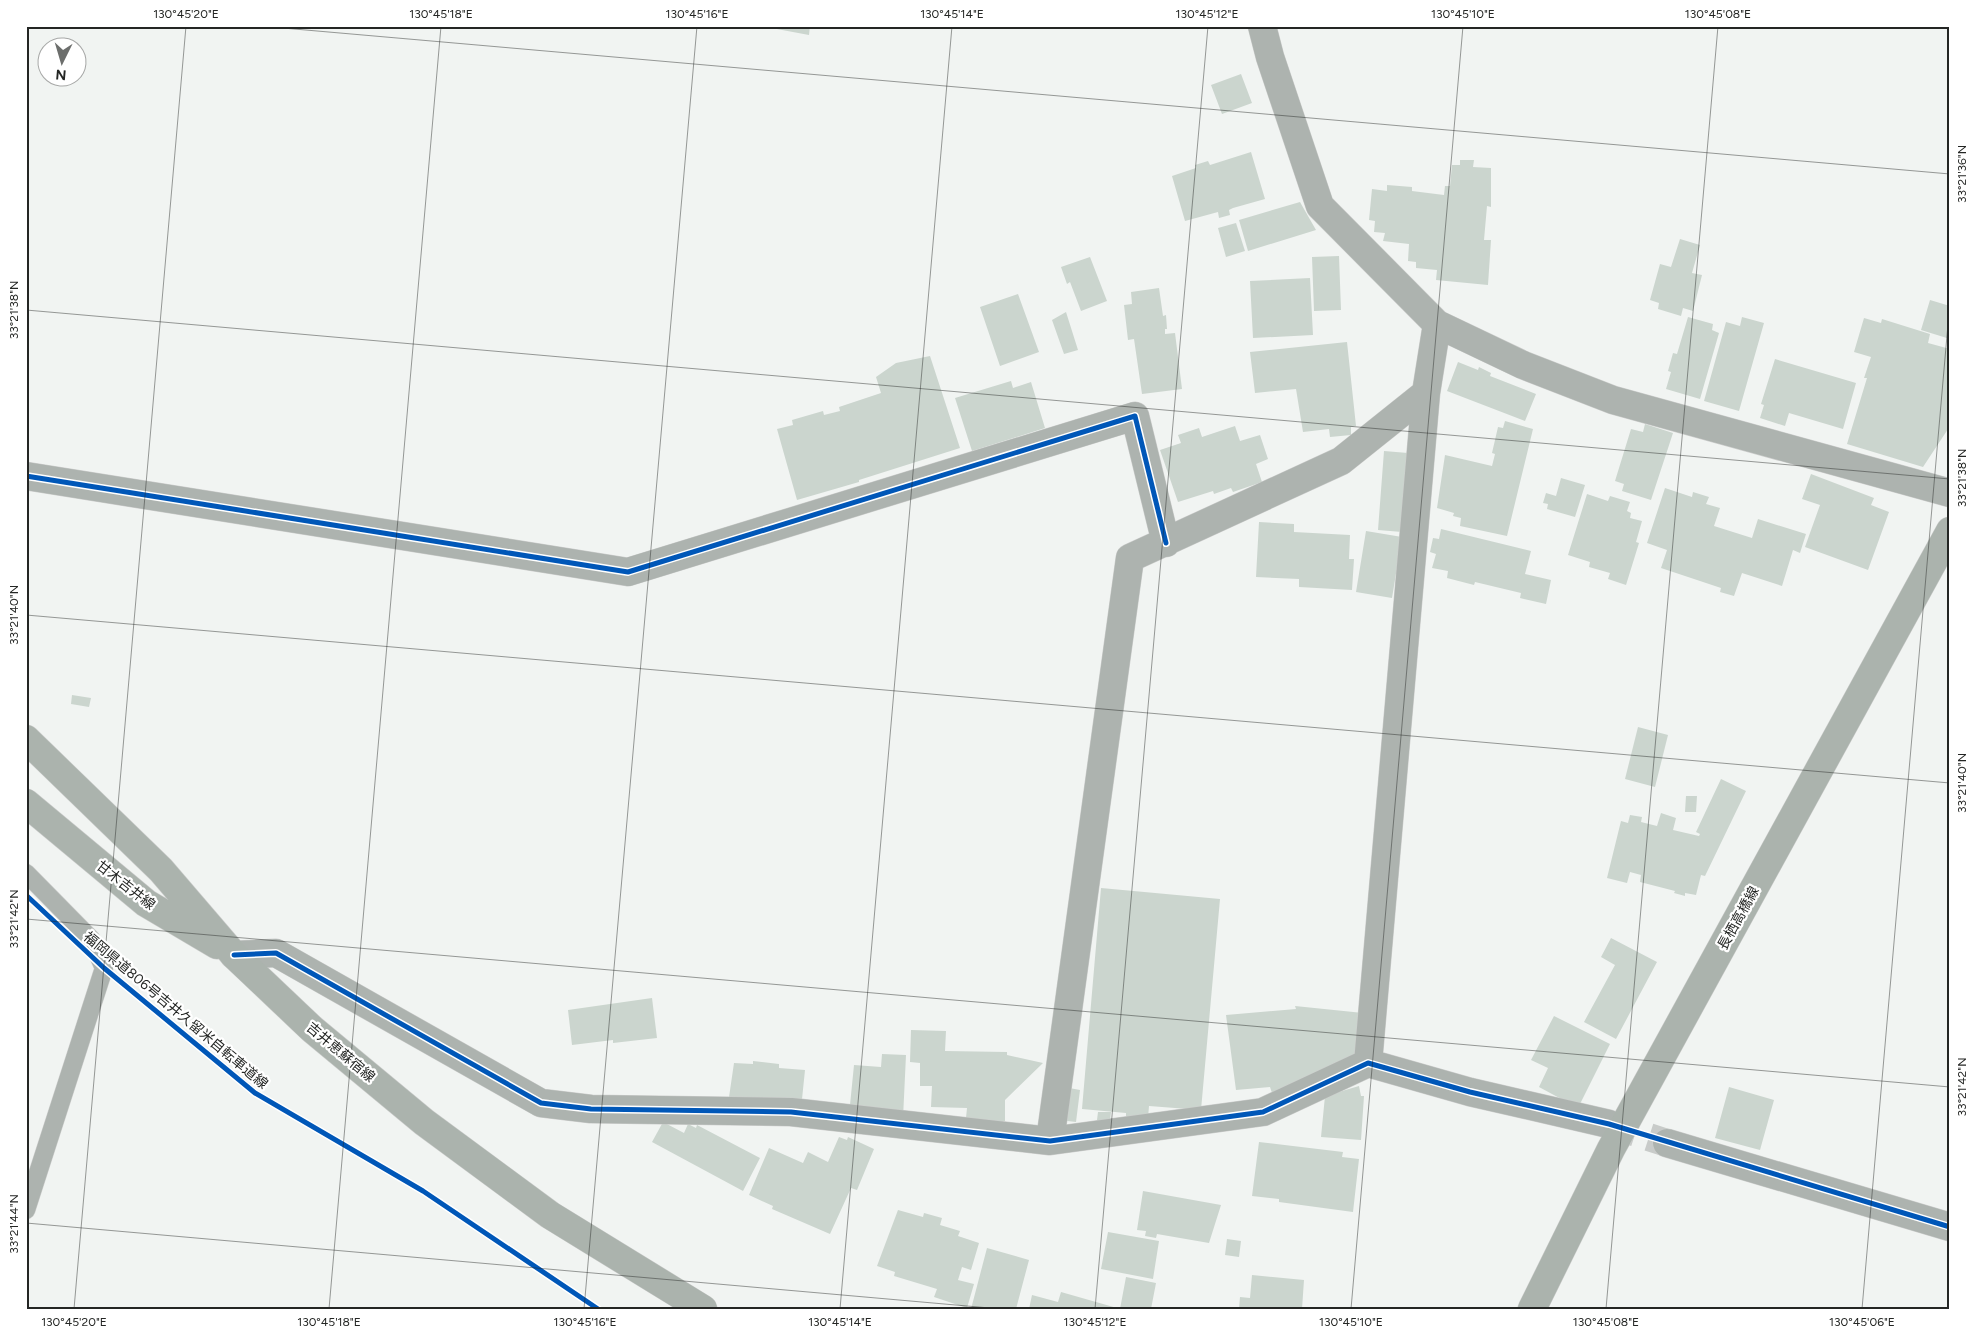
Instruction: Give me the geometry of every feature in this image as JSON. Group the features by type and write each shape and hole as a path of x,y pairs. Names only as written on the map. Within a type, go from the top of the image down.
{"main road":[{"name":"長栖高橋線","path":"1532,1309 1611,1149 1950,531"},
{"name":"吉井恵蘇宿線","path":"26,739 161,870 234,955 312,1029 424,1122 550,1215 703,1309"},
{"name":"甘木吉井線","path":"26,803 146,903 234,955"}],"street":[{"path":"1262,26 1270,57 1320,206 1437,324 1523,365 1613,400 1950,493"},
{"path":"1368,1063 1426,394 1437,324"},
{"path":"1050,1141 1130,558 1166,543 1341,460 1426,394"},
{"path":"26,476 628,572 1135,416 1166,543"},
{"path":"234,955 276,952 541,1103 591,1109 791,1112 1050,1141 1263,1112 1368,1063 1470,1092 1609,1124"},
{"path":"1667,1143 1950,1227"}],"lane":[{"path":"26,873 90,939 104,968 26,1210"}],"building":[{"path":"760,26 810,26 809,35"},
{"path":"1241,74 1252,103 1222,114 1211,85"},
{"path":"1251,152 1265,199 1233,208 1229,210 1230,215 1219,218 1218,212 1185,221 1172,176 1196,168 1195,165 1208,161 1210,165"},
{"path":"1460,160 1474,160 1473,167 1491,168 1491,207 1487,206 1484,240 1491,240 1488,285 1436,280 1437,270 1416,268 1416,262 1408,261 1409,244 1383,241 1385,233 1374,232 1375,221 1369,220 1372,189 1387,191 1387,185 1412,187 1412,191 1444,195 1445,186 1450,186 1452,165 1460,165"},
{"path":"1300,202 1316,230 1248,251 1239,220"},
{"path":"1236,223 1245,251 1226,257 1218,228"},
{"path":"1680,239 1700,245 1692,273 1702,275 1693,311 1683,308 1681,316 1658,309 1659,303 1650,300 1660,264 1671,267"},
{"path":"1339,256 1341,310 1314,311 1312,257"},
{"path":"1090,257 1107,301 1081,311 1070,282 1067,284 1061,267"},
{"path":"1310,278 1313,335 1253,338 1250,281"},
{"path":"1159,288 1163,316 1166,315 1167,329 1165,329 1165,334 1175,333 1182,389 1142,394 1134,339 1128,340 1124,305 1132,304 1131,292"},
{"path":"1018,294 1039,352 1000,366 980,307"},
{"path":"1930,300 1950,306 1950,339 1921,330"},
{"path":"1066,312 1078,350 1064,354 1052,320"},
{"path":"1688,317 1713,324 1712,330 1719,333 1700,399 1666,389 1671,372 1668,371 1673,353 1677,354"},
{"path":"1742,317 1764,323 1739,411 1704,401 1726,322 1740,326"},
{"path":"1864,318 1881,323 1882,319 1930,334 1928,343 1950,349 1950,387 1947,395 1950,395 1950,426 1923,467 1847,444 1867,378 1864,378 1871,357 1854,352"},
{"path":"1347,342 1356,426 1351,427 1351,435 1330,437 1329,429 1303,432 1296,389 1255,393 1250,352"},
{"path":"930,356 960,448 859,480 859,482 797,500 777,429 793,425 792,420 823,411 824,415 840,411 839,407 881,393 876,377 896,363"},
{"path":"1775,359 1856,383 1843,429 1789,413 1785,426 1760,418 1764,405 1761,404"},
{"path":"1458,362 1478,370 1479,367 1491,373 1490,376 1536,394 1525,421 1447,391"},
{"path":"1011,381 1013,388 1031,382 1045,428 972,451 955,398"},
{"path":"1505,421 1533,429 1507,536 1460,526 1461,518 1453,516 1454,513 1437,508 1445,455 1492,466 1495,454 1492,453 1498,427 1503,428"},
{"path":"1645,424 1673,433 1651,500 1622,491 1624,484 1615,481 1631,429 1643,432"},
{"path":"1235,426 1240,441 1260,435 1268,459 1256,464 1262,482 1233,492 1231,488 1214,494 1213,491 1178,502 1160,450 1181,443 1178,435 1199,428 1202,437"},
{"path":"1384,451 1408,453 1402,532 1378,530"},
{"path":"1811,474 1874,498 1871,505 1889,512 1868,570 1805,547 1820,505 1802,499"},
{"path":"1561,478 1585,485 1575,517 1547,509 1548,504 1543,503 1546,493 1556,496"},
{"path":"1665,488 1692,497 1693,492 1709,497 1706,504 1720,508 1714,526 1752,538 1758,519 1806,534 1800,553 1793,550 1782,586 1742,573 1734,596 1720,592 1721,588 1661,568 1667,550 1647,543"},
{"path":"1587,494 1608,501 1610,496 1630,502 1627,511 1631,513 1630,518 1642,521 1636,542 1639,543 1626,585 1608,579 1610,573 1589,567 1590,562 1568,555"},
{"path":"1259,522 1294,524 1294,532 1350,535 1349,559 1354,559 1352,590 1299,587 1299,579 1256,577"},
{"path":"1441,529 1531,551 1525,574 1551,580 1546,604 1520,598 1521,593 1475,582 1474,585 1447,578 1448,571 1432,568 1436,554 1430,552 1433,538 1439,539"},
{"path":"1366,531 1402,537 1392,598 1356,592"},
{"path":"72,695 91,698 89,707 71,704"},
{"path":"1638,727 1668,735 1655,787 1625,779"},
{"path":"1721,779 1746,791 1705,876 1701,875 1696,895 1685,893 1685,896 1674,893 1675,891 1640,882 1641,875 1630,872 1627,883 1607,878 1621,821 1628,823 1630,815 1642,817 1641,822 1657,826 1661,813 1676,818 1673,830 1699,836 1700,834 1696,832"},
{"path":"1686,796 1697,796 1696,812 1685,812"},
{"path":"1101,888 1220,899 1201,1110 1149,1106 1148,1118 1126,1116 1126,1113 1082,1109"},
{"path":"1611,938 1657,962 1616,1039 1584,1022 1615,965 1601,957"},
{"path":"652,998 657,1038 613,1043 613,1040 572,1045 568,1010"},
{"path":"1295,1006 1363,1013 1357,1054 1272,1093 1270,1087 1236,1090 1226,1015 1296,1009"},
{"path":"1554,1016 1610,1044 1578,1108 1539,1087 1548,1068 1531,1060"},
{"path":"911,1030 946,1031 945,1051 1007,1052 1007,1055 1043,1063 1005,1100 1005,1121 974,1121 975,1118 966,1118 967,1108 931,1107 932,1086 920,1086 920,1063 910,1062"},
{"path":"882,1054 906,1055 903,1118 849,1115 854,1065 881,1067"},
{"path":"753,1061 779,1064 779,1068 805,1070 801,1109 728,1104 734,1063 753,1064"},
{"path":"1359,1086 1361,1096 1364,1096 1361,1140 1321,1137 1325,1096"},
{"path":"1064,1087 1080,1090 1076,1122 1059,1120"},
{"path":"1729,1087 1774,1100 1760,1150 1715,1138"},
{"path":"1098,1112 1111,1112 1110,1121 1097,1120"},
{"path":"663,1122 684,1133 688,1124 696,1128 697,1125 760,1158 743,1191 652,1142"},
{"path":"839,1137 847,1140 848,1137 874,1149 857,1190 851,1188 830,1234 772,1209 773,1206 749,1195 769,1148 803,1163 808,1152 828,1162"},
{"path":"1259,1142 1343,1152 1342,1157 1359,1159 1353,1212 1279,1202 1279,1199 1252,1196"},
{"path":"1143,1191 1221,1205 1209,1243 1157,1234 1156,1238 1145,1236 1146,1231 1137,1230"},
{"path":"898,1210 923,1217 924,1213 942,1218 940,1225 960,1231 958,1236 979,1243 971,1270 962,1267 958,1280 974,1284 967,1308 934,1297 937,1289 894,1276 895,1272 877,1266"},
{"path":"1108,1232 1159,1241 1153,1279 1101,1269"},
{"path":"1227,1239 1241,1241 1239,1257 1225,1255"},
{"path":"987,1248 1029,1260 1016,1309 971,1309"},
{"path":"1252,1275 1304,1280 1302,1309 1239,1309 1240,1297 1250,1298"},
{"path":"1126,1277 1156,1283 1151,1309 1120,1309"},
{"path":"1061,1292 1117,1309 1029,1309 1032,1295 1058,1302"}],"tunnel":[{"path":"1609,1124 1667,1143"}],"cycle path":[{"path":"26,476 628,572 1135,416 1166,543"},
{"name":"福岡県道806号吉井久留米自転車道線","path":"26,895 104,968 255,1093 423,1191 598,1309"},
{"path":"234,955 276,953 541,1103 591,1109 791,1112 1050,1141 1263,1112 1368,1063 1470,1092 1609,1124 1950,1227"}]}
